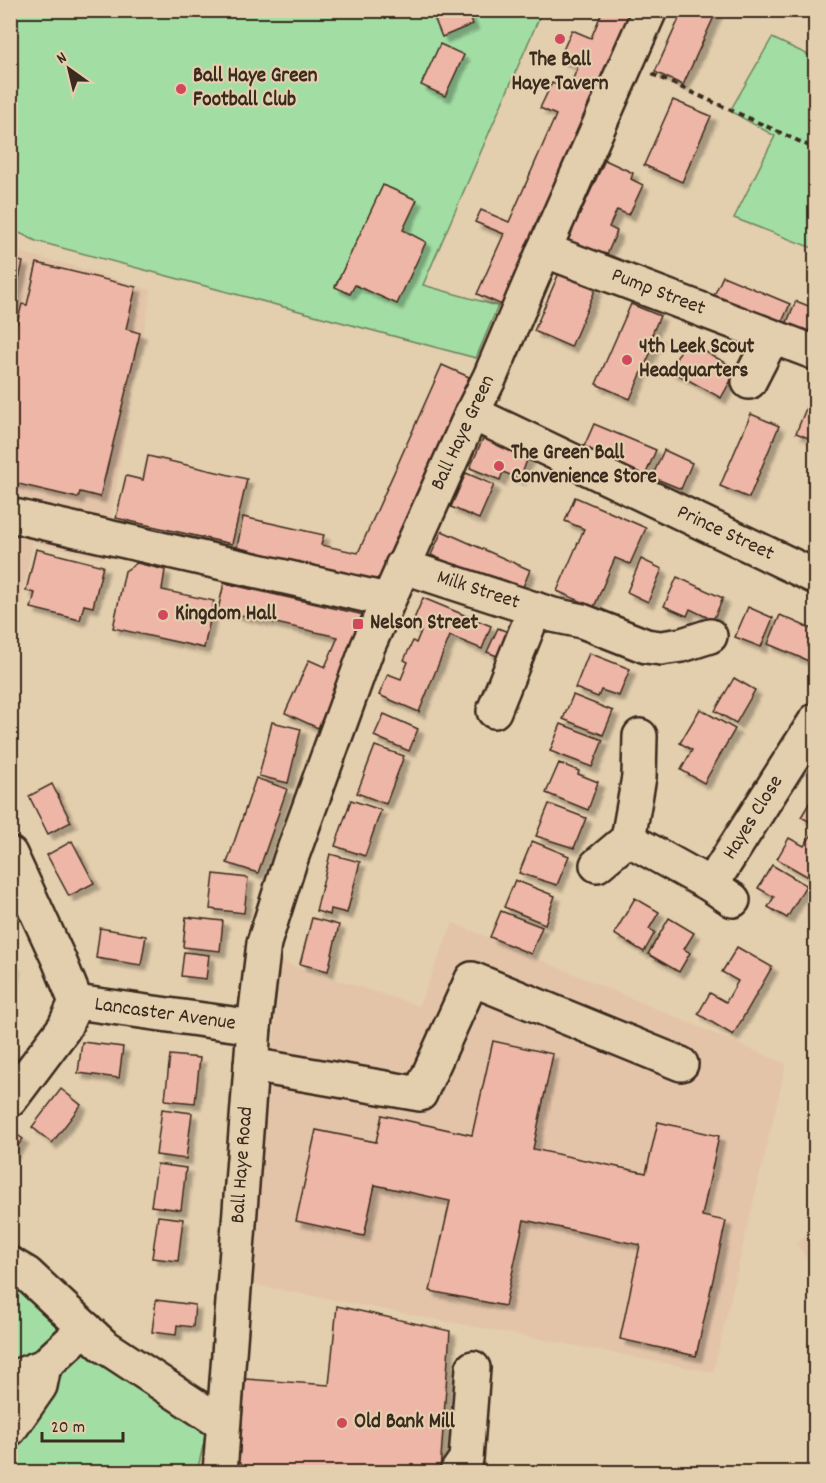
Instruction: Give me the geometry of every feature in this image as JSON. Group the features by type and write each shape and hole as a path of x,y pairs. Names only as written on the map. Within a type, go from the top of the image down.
{"street":[{"name":"Ball Haye Green","path":"290,861 368,645 387,600 490,377 650,10"},
{"name":"Pump Street","path":"544,250 816,353"},
{"path":"749,382 772,337"},
{"name":"Prince Street","path":"472,413 816,577"},
{"path":"10,515 387,600"},
{"name":"Milk Street","path":"402,566 544,612 582,621 646,646 661,648 682,645 710,636"},
{"path":"494,711 544,612"},
{"name":"Hayes Close","path":"628,839 722,892 816,720"},
{"path":"597,865 628,839 639,777 640,736"},
{"name":"Lancaster Avenue","path":"10,854 76,1002 64,1028 10,1100"},
{"name":"Ball Haye Road","path":"220,1473 254,1027 264,943 290,861"},
{"path":"251,1065 420,1094 472,979 681,1064"},
{"name":"Lancaster Avenue","path":"76,1002 254,1027"},
{"path":"10,1264 27,1274 103,1345 224,1424"},
{"path":"10,1379 44,1366 85,1328"},
{"path":"10,1429 40,1386 44,1366"},
{"path":"457,1473 466,1459 473,1368"}],"path":[{"path":"627,63 816,148"}],"shaded area":[{"path":"11,250 151,290 103,559 33,542 11,649"},
{"path":"453,923 786,1064 713,1372 251,1284 281,962 419,1006"},
{"path":"815,1225 815,1271 797,1244"}],"green space":[{"name":"Ball Haye Green Football Club","path":"10,11 542,11 423,285 498,306 476,358 36,241 11,229"},
{"path":"772,38 815,58 815,249 734,218 775,136 730,111"},
{"path":"10,1276 86,1350 206,1433 197,1472 11,1472"}],"building":[{"path":"431,10 467,10 473,24 442,37"},
{"path":"603,10 632,10 502,305 477,294 504,234 475,222 481,210 509,222 556,115 540,108 552,83 568,90 578,67 559,59 572,30 591,38"},
{"path":"683,10 717,10 683,85 655,72"},
{"path":"440,44 464,55 445,96 421,85"},
{"path":"673,100 711,116 682,182 644,165"},
{"path":"605,160 633,173 631,179 643,185 629,215 617,210 609,227 617,231 605,259 567,242"},
{"path":"383,185 417,200 403,230 426,242 397,304 355,285 350,294 335,287"},
{"path":"10,259 23,262 10,317"},
{"path":"37,263 136,287 126,329 140,333 100,497 80,492 78,498 10,482 10,349 22,304 27,305"},
{"path":"559,273 596,288 571,347 534,331"},
{"path":"723,276 790,304 778,331 711,302"},
{"path":"796,301 816,309 816,348 782,334"},
{"name":"4th Leek Scout Headquarters","path":"631,304 660,316 652,334 658,336 630,399 596,384"},
{"path":"686,341 737,369 721,398 670,370"},
{"path":"442,365 469,377 380,577 370,582 236,553 243,517 324,535 321,545 358,553"},
{"path":"807,406 816,410 816,441 796,433"},
{"path":"751,414 779,426 749,498 720,486"},
{"path":"594,424 656,450 644,478 582,451"},
{"path":"484,436 529,455 520,479 503,472 500,480 470,468"},
{"path":"664,450 692,463 681,489 652,477"},
{"path":"148,456 247,479 232,544 116,518 126,476 143,480"},
{"path":"466,473 494,485 479,519 451,507"},
{"path":"575,497 646,528 630,564 615,558 594,607 557,591 584,529 565,521"},
{"path":"442,531 530,570 520,594 431,555"},
{"path":"36,549 103,566 93,607 84,605 80,620 31,608 35,593 26,591"},
{"path":"641,559 662,569 648,602 627,592"},
{"name":"Kingdom Hall","path":"137,563 165,570 162,590 214,601 204,648 113,628 125,571"},
{"path":"677,577 723,598 713,620 690,609 687,616 664,606"},
{"path":"224,583 364,615 365,623 318,728 285,713 309,660 325,667 338,637 218,610"},
{"path":"423,598 491,626 482,649 450,636 419,712 379,695 388,674 401,679 408,662 404,660 413,641 416,643 421,631 411,626"},
{"path":"748,607 773,618 761,647 735,637"},
{"path":"780,615 816,631 816,652 811,662 768,644"},
{"path":"498,628 520,637 510,661 487,652"},
{"path":"589,653 630,669 619,696 601,690 598,697 575,688"},
{"path":"734,678 755,690 736,723 715,711"},
{"path":"573,695 613,711 603,735 563,719"},
{"path":"700,709 735,729 704,783 681,770 692,750 680,743"},
{"path":"384,714 418,729 409,751 374,736"},
{"path":"272,722 301,729 288,783 259,776"},
{"path":"561,724 603,740 592,767 550,751"},
{"path":"375,746 404,756 386,804 357,793"},
{"path":"559,763 598,782 588,810 546,793"},
{"path":"256,778 287,789 258,873 227,863"},
{"path":"52,784 71,822 48,834 29,796"},
{"path":"816,792 816,825 801,817"},
{"path":"351,800 381,810 365,856 335,846"},
{"path":"549,804 586,818 574,848 536,836"},
{"path":"816,828 816,873 812,879 777,859 789,838 804,846"},
{"path":"72,841 94,883 69,896 47,855"},
{"path":"532,841 569,856 557,885 519,873"},
{"path":"330,854 360,862 347,913 331,909 330,915 316,911"},
{"path":"772,865 806,885 787,918 768,907 774,897 758,888"},
{"path":"214,874 248,878 244,913 210,909"},
{"path":"515,880 555,896 545,924 504,907"},
{"path":"635,898 659,912 649,929 655,932 644,952 614,934"},
{"path":"501,911 542,927 531,954 490,937"},
{"path":"186,917 223,921 220,951 183,947"},
{"path":"312,918 339,925 328,971 300,964"},
{"path":"669,918 694,933 684,949 690,953 679,972 648,954"},
{"path":"100,928 146,936 141,965 96,958"},
{"path":"737,947 772,967 733,1035 698,1014 710,993 726,1002 738,981 722,972"},
{"path":"184,952 209,955 206,979 181,976"},
{"path":"10,966 14,966 10,987"},
{"path":"493,1041 553,1054 533,1149 646,1173 658,1122 719,1136 702,1216 726,1221 696,1356 620,1339 640,1245 524,1220 505,1306 430,1291 450,1201 375,1185 364,1236 296,1221 316,1130 376,1142 382,1115 472,1135"},
{"path":"82,1042 123,1047 119,1078 78,1073"},
{"path":"170,1055 200,1058 195,1103 165,1100"},
{"path":"61,1089 81,1105 52,1143 32,1127"},
{"path":"162,1109 192,1113 186,1159 156,1155"},
{"path":"10,1130 23,1139 10,1155"},
{"path":"157,1164 186,1168 181,1210 151,1206"},
{"path":"158,1216 183,1219 178,1261 152,1258"},
{"path":"156,1300 195,1305 193,1327 177,1325 176,1335 152,1332"},
{"name":"Old Bank Mill","path":"337,1306 450,1331 440,1472 249,1471 239,1461 245,1379 329,1385"}],"place":[{"name":"The Ball Haye Tavern","path":"560,39"},
{"name":"Ball Haye Green Football Club","path":"181,89"},
{"name":"4th Leek Scout Headquarters","path":"627,360"},
{"name":"The Green Ball Convenience Store","path":"499,466"},
{"name":"Kingdom Hall","path":"163,615"},
{"name":"Nelson Street","path":"358,624"},
{"name":"Old Bank Mill","path":"342,1423"}]}
